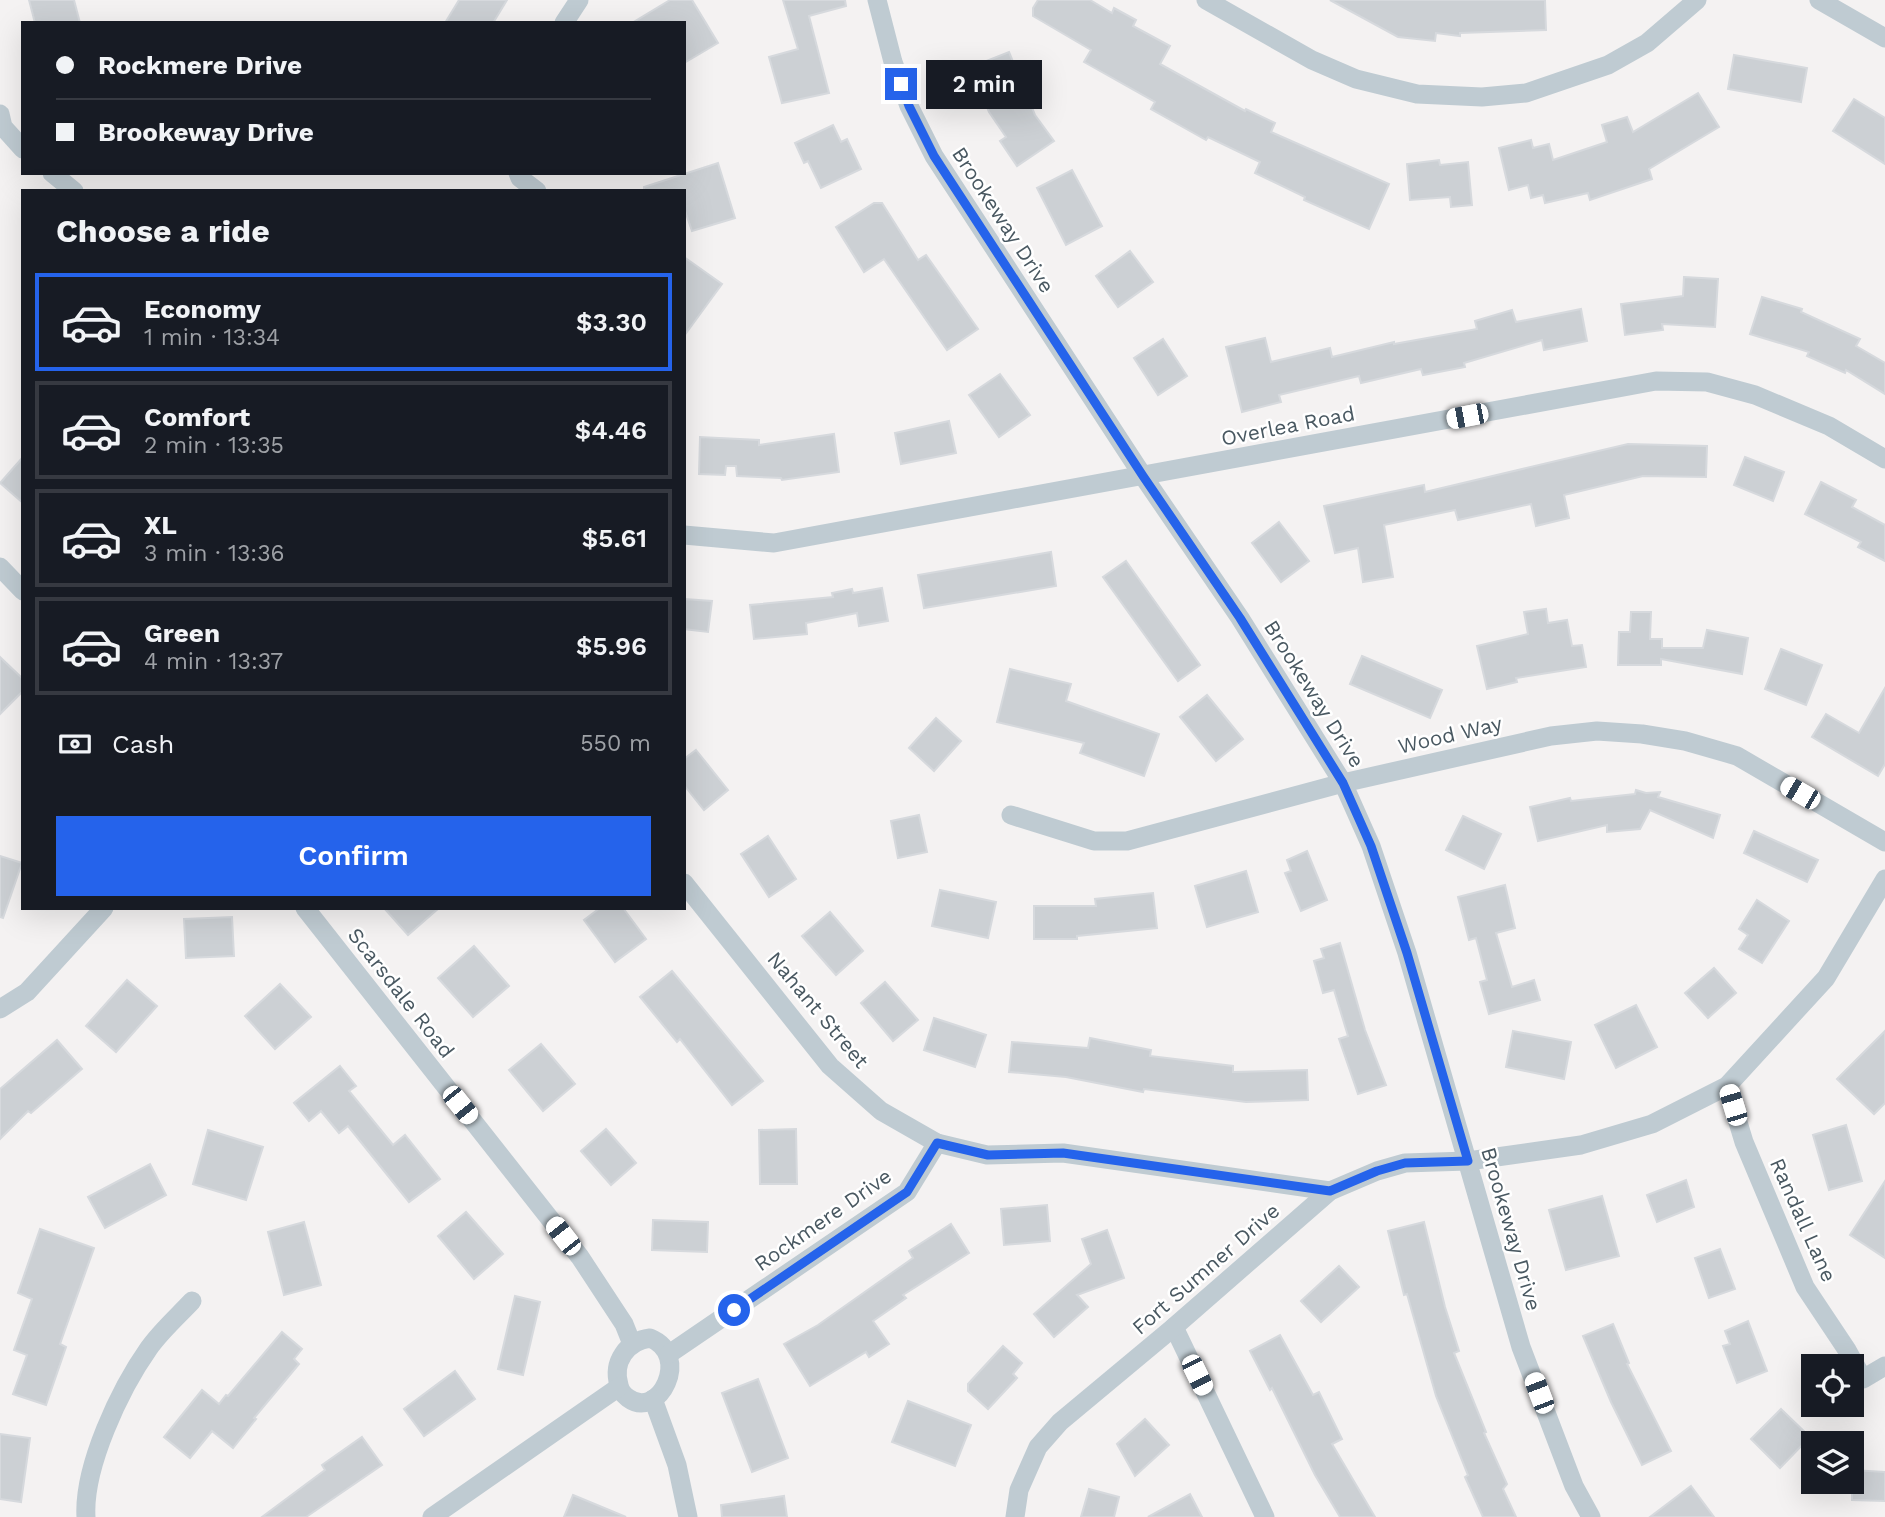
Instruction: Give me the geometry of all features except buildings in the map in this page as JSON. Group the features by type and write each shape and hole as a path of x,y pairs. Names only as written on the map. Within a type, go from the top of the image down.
{"street":[{"path":"565,21 579,0"},
{"name":"Brookeway Drive","path":"877,0 893,62 909,106 934,156 1143,476 1240,618 1343,783 1371,846 1407,953 1521,1347 1574,1486 1591,1517"},
{"path":"1206,0 1312,60 1356,79 1416,94 1482,97 1526,93 1608,65 1647,43 1697,0"},
{"path":"1819,0 1885,38"},
{"path":"1,123 21,147"},
{"path":"54,175 72,189"},
{"path":"519,175 534,189"},
{"name":"Overlea Road","path":"686,535 774,543 1656,381 1707,382 1755,395 1829,426 1885,459"},
{"path":"0,567 21,589"},
{"name":"Wood Way","path":"1011,815 1094,841 1127,841 1343,783 1551,736 1597,731 1643,734 1685,741 1737,756 1885,842"},
{"name":"Fort Sumner Drive","path":"1015,1517 1019,1490 1038,1447 1060,1422 1330,1191 1377,1171 1405,1163 1468,1161 1581,1145 1652,1124 1727,1086 1826,978 1885,879"},
{"name":"Nahant Street","path":"686,886 830,1066 881,1111 937,1143"},
{"path":"0,1009 27,992 102,910"},
{"name":"Scarsdale Road","path":"307,910 580,1257 624,1324 632,1343"},
{"name":"Randall Lane","path":"1727,1086 1744,1142 1805,1287 1863,1379 1885,1366"},
{"path":"937,1143 988,1155 1063,1153 1330,1191"},
{"name":"Rockmere Drive","path":"669,1354 907,1192 937,1143"},
{"path":"86,1517 85,1509 95,1461 117,1400 150,1347 192,1301"},
{"path":"1174,1327 1265,1517"},
{"path":"650,1338 663,1345 669,1354 668,1380 663,1390 646,1403 631,1401 619,1387 618,1363 624,1352 632,1343 650,1338"},
{"path":"432,1517 619,1387"},
{"path":"653,1399 677,1465 688,1517"}],"route":[{"path":"734,1310 907,1192 937,1143 988,1155 1063,1153 1330,1191 1377,1171 1405,1163 1468,1161 1407,953 1371,846 1343,783 1240,618 1143,476 934,156 901,84"}]}
